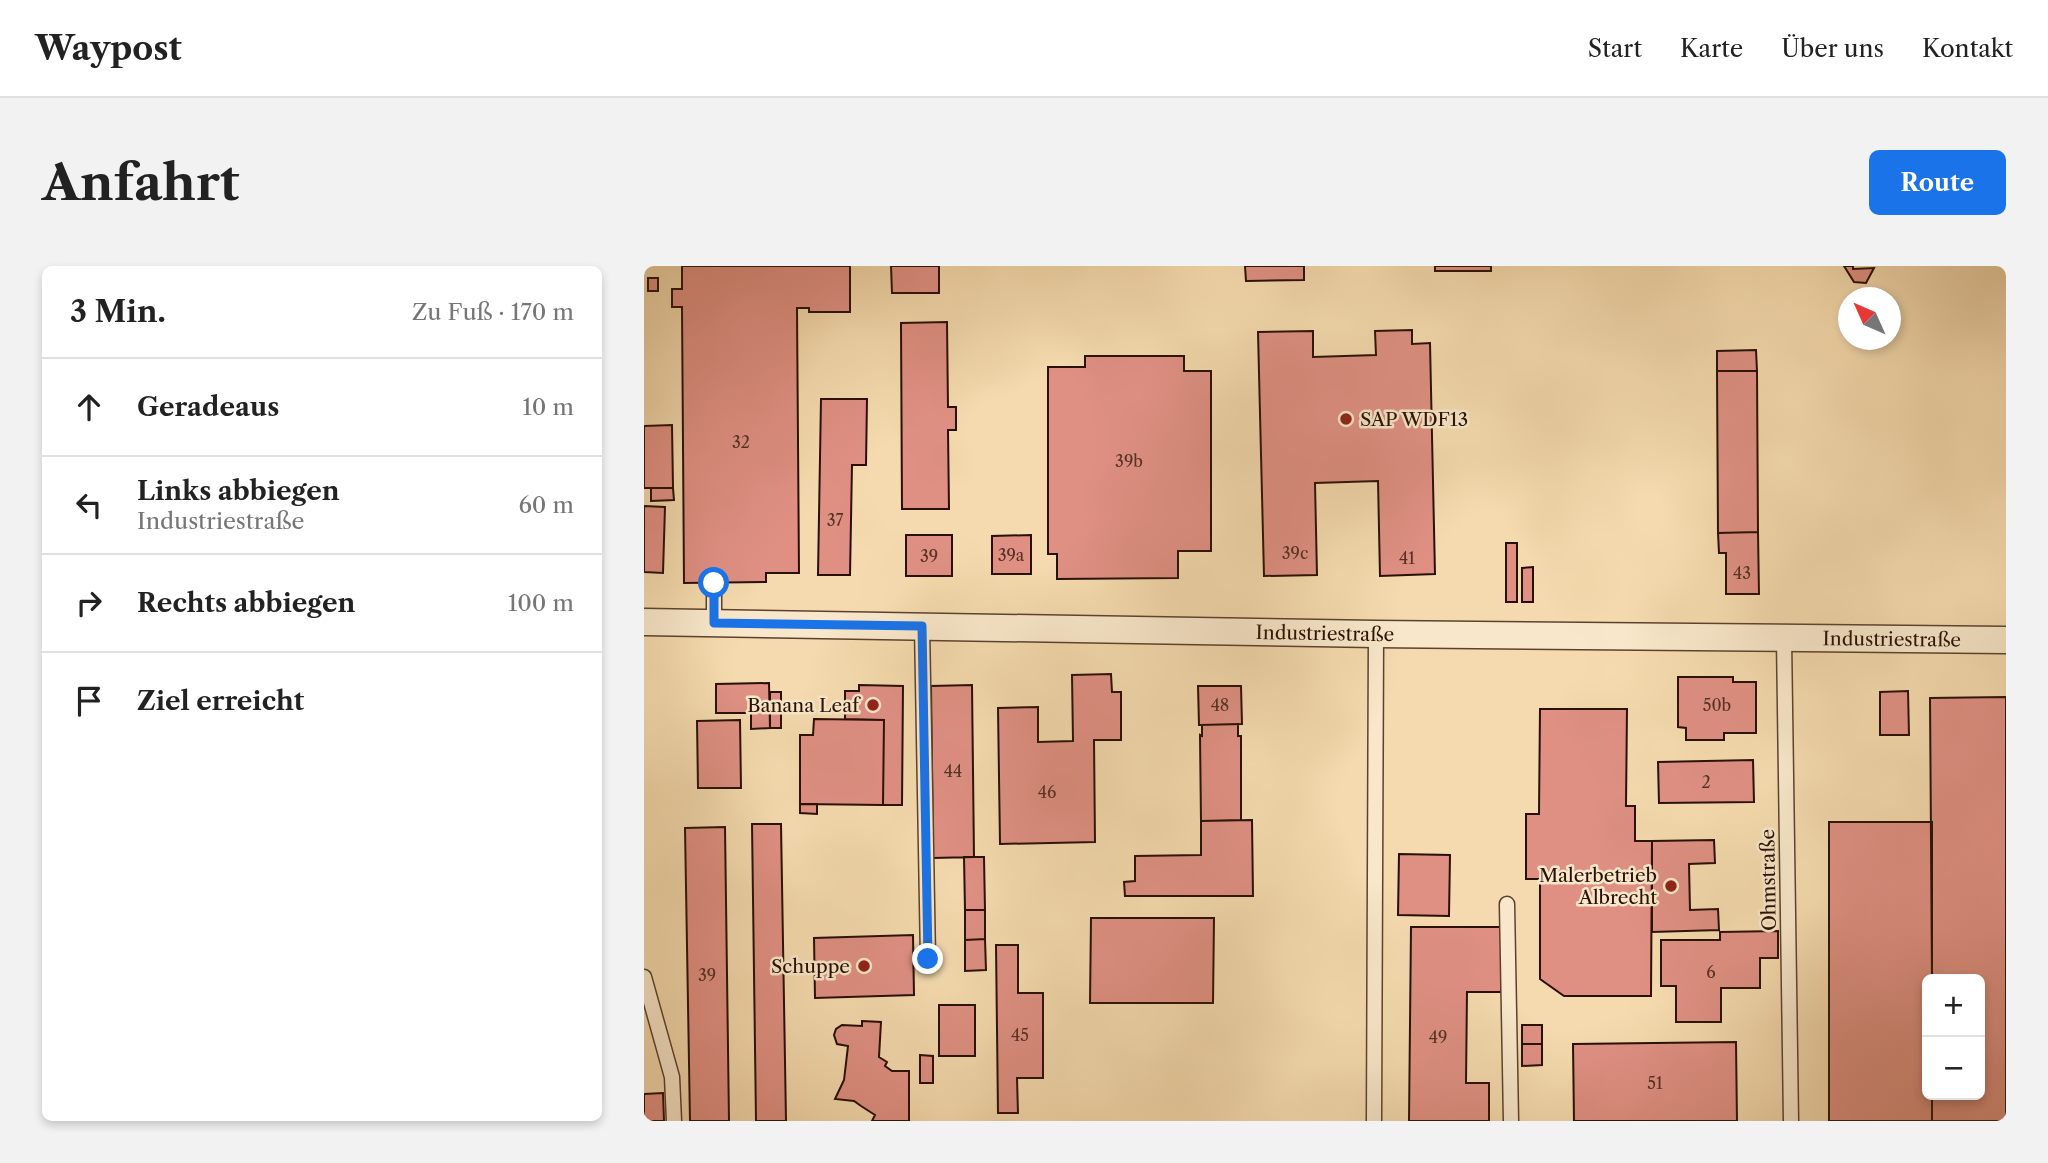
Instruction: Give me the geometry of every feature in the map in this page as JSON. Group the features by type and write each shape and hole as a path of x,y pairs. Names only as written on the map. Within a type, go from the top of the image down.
{"street":[{"name":"Industriestraße","path":"644,622 1377,634 2006,640"}],"lane":[{"path":"714,583 714,623"},
{"path":"922,626 928,959"},
{"path":"1374,1121 1377,634"},
{"name":"Ohmstraße","path":"1784,639 1791,1121"},
{"path":"1507,904 1511,1121"},
{"path":"644,977 672,1077 674,1121"}],"building":[{"path":"682,266 850,266 850,312 809,312 809,308 797,308 799,573 766,573 766,582 684,583 682,307 672,307 672,289 682,289"},
{"path":"891,266 939,266 939,293 892,293"},
{"path":"1245,266 1304,266 1304,280 1246,281"},
{"path":"1435,266 1491,266 1491,271 1435,271"},
{"path":"1844,266 1853,266 1853,269 1874,268 1866,283 1854,282"},
{"path":"648,278 658,278 658,291 648,291"},
{"path":"947,322 948,407 956,407 956,430 948,430 949,509 902,509 901,323"},
{"name":"SAP WDF13","path":"1412,330 1412,344 1430,343 1435,574 1380,576 1378,481 1315,483 1317,575 1264,576 1258,332 1313,331 1313,357 1376,355 1375,331"},
{"path":"1756,350 1757,371 1717,371 1717,351"},
{"path":"1085,356 1184,356 1184,371 1211,371 1211,551 1178,551 1178,578 1057,579 1057,554 1048,554 1048,367 1085,367"},
{"path":"1717,371 1757,371 1758,532 1718,533"},
{"path":"821,399 867,399 866,465 852,465 850,575 818,575"},
{"path":"672,425 673,488 644,488 644,426"},
{"path":"651,488 673,488 674,500 651,501"},
{"path":"644,506 665,507 663,573 644,572"},
{"path":"1758,532 1759,594 1726,594 1726,553 1719,553 1718,533"},
{"path":"906,535 952,535 952,576 906,576"},
{"path":"1031,535 1031,574 992,574 992,536"},
{"path":"1506,543 1517,543 1517,602 1506,602"},
{"path":"1533,567 1533,602 1522,602 1522,568"},
{"path":"1111,674 1112,692 1121,692 1121,740 1094,740 1095,842 1000,844 998,708 1038,707 1038,742 1073,741 1072,675"},
{"path":"1678,677 1733,677 1733,682 1756,682 1756,733 1724,733 1724,740 1686,740 1686,728 1678,727"},
{"path":"769,683 770,728 751,729 751,713 716,713 716,684"},
{"path":"859,685 903,686 902,805 883,805 884,720 845,719 845,691 859,691"},
{"path":"972,685 974,857 933,858 931,686"},
{"path":"1198,686 1241,686 1242,724 1199,725"},
{"path":"1908,691 1909,735 1880,735 1880,692"},
{"path":"770,692 781,692 781,728 770,728"},
{"path":"2006,697 2006,1121 1932,1121 1932,1100 1985,1100 1985,974 1932,974 1930,698"},
{"path":"1540,709 1627,709 1626,806 1635,806 1635,841 1652,841 1651,996 1564,996 1540,979 1540,879 1526,879 1526,814 1539,814"},
{"path":"814,719 884,720 883,805 800,804 800,735 813,735"},
{"path":"740,720 741,788 698,788 697,721"},
{"path":"1238,724 1238,736 1241,736 1241,820 1201,821 1202,725"},
{"path":"1753,760 1754,802 1659,803 1658,762"},
{"path":"800,804 817,804 817,814 800,813"},
{"path":"1252,820 1253,896 1125,896 1124,882 1135,881 1135,856 1201,855 1201,821"},
{"path":"1829,822 1932,822 1932,974 1922,974 1922,1100 1932,1100 1932,1121 1829,1121"},
{"path":"752,824 781,824 786,1121 756,1121"},
{"path":"725,827 729,1121 690,1121 685,828"},
{"name":"Malerbetrieb Albrecht","path":"1714,840 1715,863 1689,864 1690,910 1718,909 1719,930 1652,932 1652,841"},
{"path":"1399,854 1450,855 1449,916 1398,915"},
{"path":"964,857 984,857 985,910 965,910"},
{"path":"965,910 985,910 985,939 965,940"},
{"path":"1091,918 1214,918 1213,1003 1090,1003"},
{"path":"1411,927 1502,927 1501,992 1467,992 1466,1083 1489,1083 1489,1121 1409,1121"},
{"path":"1778,931 1778,958 1760,958 1760,988 1721,988 1721,1022 1676,1022 1676,986 1661,986 1661,940 1720,940 1720,932"},
{"name":"Schuppe","path":"913,935 914,995 815,998 814,938"},
{"path":"985,939 986,970 965,971 965,940"},
{"path":"996,945 1018,945 1018,993 1043,993 1043,1078 1017,1078 1018,1113 998,1113"},
{"path":"939,1005 975,1005 975,1056 939,1056"},
{"path":"862,1021 881,1022 879,1057 887,1062 885,1066 892,1071 909,1071 909,1121 872,1121 875,1115 854,1101 835,1099 844,1080 848,1046 837,1044 834,1035 836,1029 842,1025 862,1026"},
{"path":"1522,1025 1542,1025 1542,1044 1522,1044"},
{"path":"1736,1042 1737,1121 1574,1121 1573,1044"},
{"path":"1522,1044 1542,1044 1542,1065 1522,1066"},
{"path":"920,1055 933,1056 933,1083 920,1083"},
{"path":"663,1093 664,1121 644,1121 644,1094"}],"place":[{"name":"SAP WDF13","path":"1346,419"},
{"name":"Banana Leaf","path":"873,705"},
{"name":"Malerbetrieb Albrecht","path":"1671,886"},
{"name":"Schuppe","path":"864,966"}],"route":[{"path":"714,583 714,623 922,626 928,959"}]}
